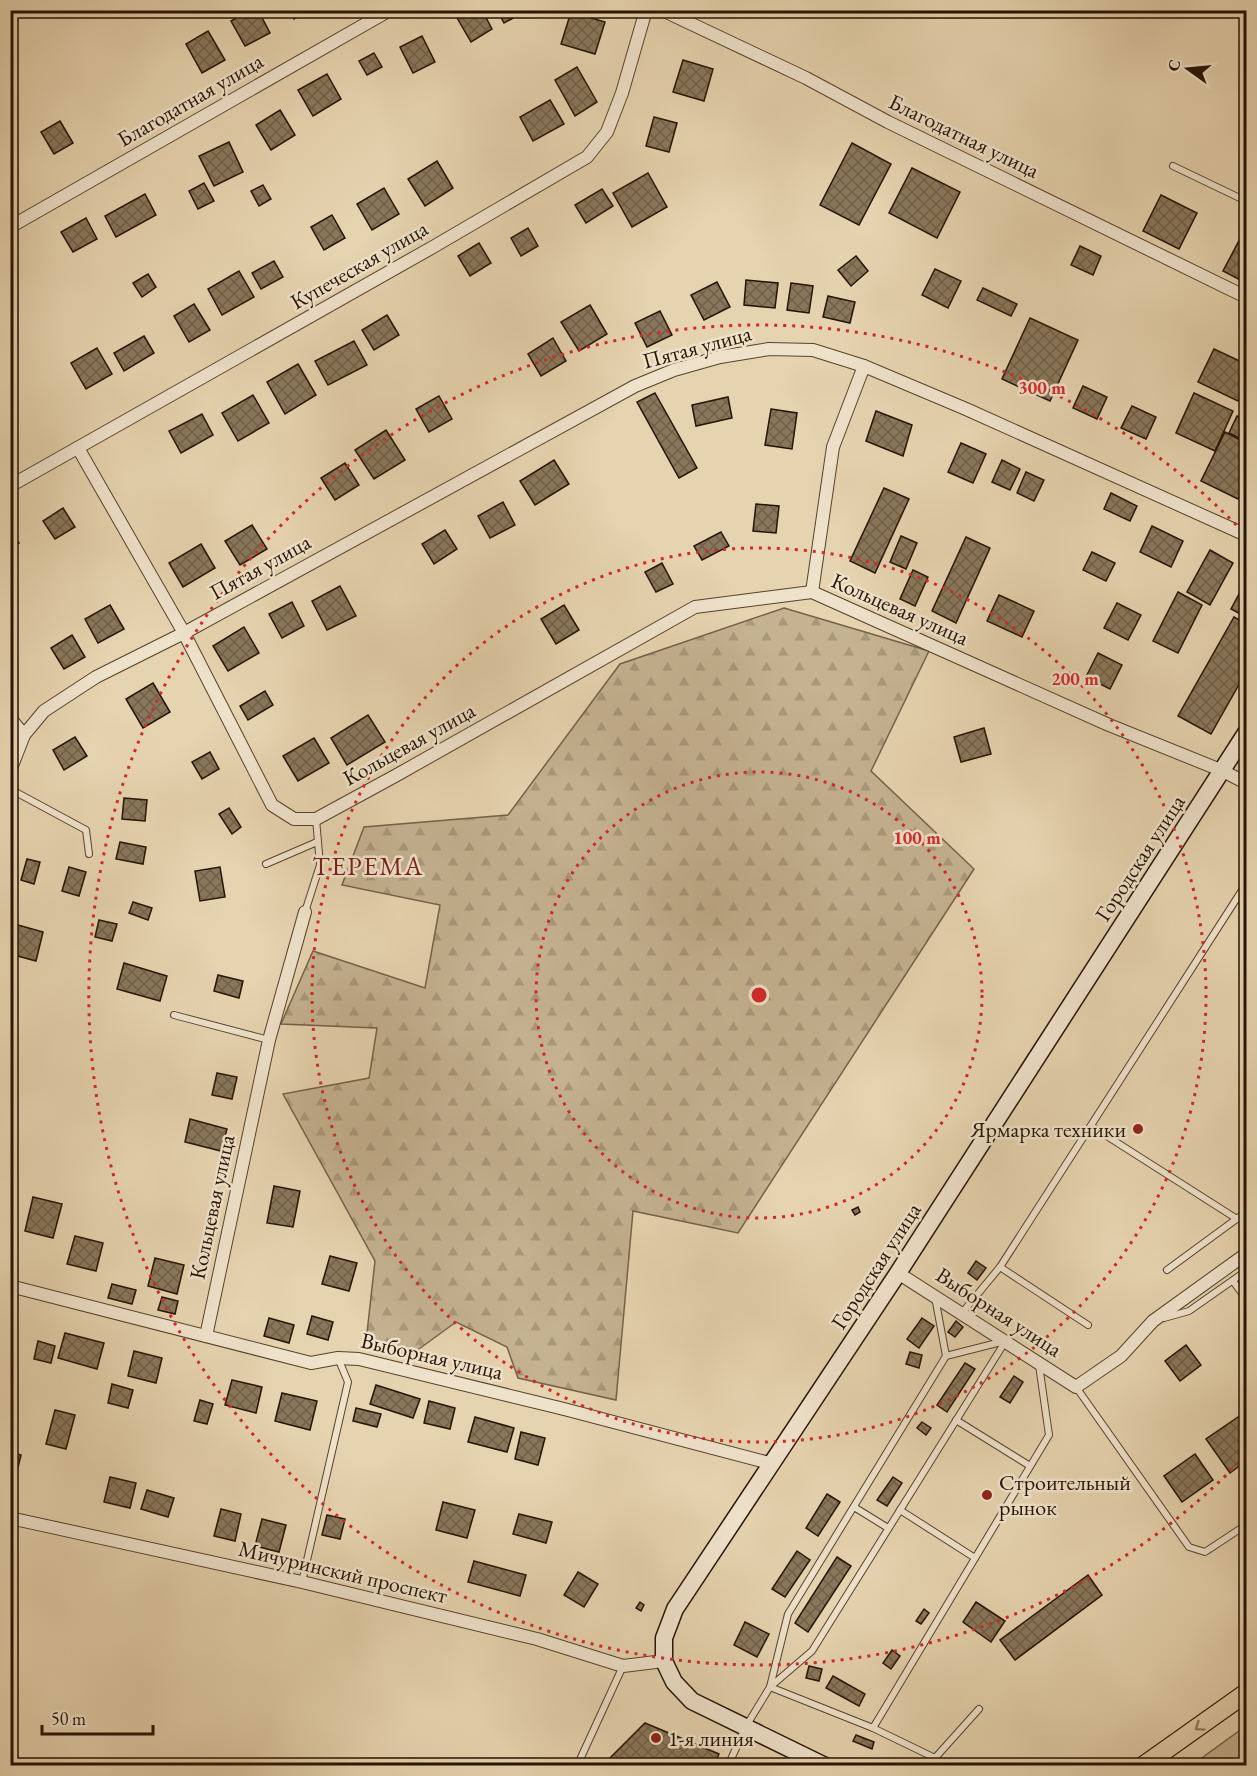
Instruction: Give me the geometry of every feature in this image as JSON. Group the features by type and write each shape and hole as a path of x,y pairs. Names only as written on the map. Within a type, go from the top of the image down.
{"main road":[{"path":"1143,1766 1246,1693"}],"street":[{"name":"Благодатная улица","path":"10,226 390,10"},
{"name":"Купеческая улица","path":"10,486 433,247 587,157 607,132 622,93 646,10"},
{"name":"Благодатная улица","path":"662,10 806,78 888,122 1246,297"},
{"name":"Пятая улица","path":"10,771 24,735 44,711 96,677 184,633 614,397 674,370 720,357 769,349 813,350 864,366 966,409 1246,535"},
{"path":"812,592 833,447 864,366"},
{"path":"78,448 184,633 272,805 294,819 316,819"},
{"name":"Кольцевая улица","path":"316,819 695,607 812,592 1109,725 1223,771 1246,783"},
{"path":"10,718 24,735"},
{"name":"Городская улица","path":"664,1661 664,1638 675,1609 898,1273 1246,733"},
{"name":"Кольцевая улица","path":"206,1336 269,1040 305,912"},
{"path":"1076,1387 1120,1356 1153,1321 1246,1254"},
{"name":"Выборная улица","path":"898,1273 1076,1387"},
{"name":"Выборная улица","path":"10,1286 311,1363 338,1358 359,1359 553,1406 772,1464"},
{"name":"Мичуринский проспект","path":"10,1518 302,1582 537,1639 623,1666 664,1661"},
{"path":"664,1661 674,1682 692,1701 825,1766"}],"lane":[{"path":"1173,166 1246,201"},
{"path":"10,789 86,830 89,854"},
{"path":"305,912 320,865 316,819"},
{"path":"266,864 317,842"},
{"path":"962,1314 1000,1266 1246,884"},
{"path":"174,1015 269,1040"},
{"path":"1091,1126 1237,1219"},
{"path":"1167,1270 1246,1212"},
{"path":"1000,1266 1088,1325"},
{"path":"1153,1321 1189,1311 1246,1271"},
{"path":"1233,1281 1246,1299"},
{"path":"770,1688 788,1614 946,1356 935,1296"},
{"path":"946,1356 1005,1341"},
{"path":"728,1766 745,1728 770,1688 812,1651 1005,1341"},
{"path":"302,1582 348,1382 338,1358"},
{"path":"873,1728 1049,1435 1038,1362"},
{"path":"1076,1387 1189,1547 1205,1552 1246,1525"},
{"path":"956,1420 1030,1466"},
{"path":"854,1507 888,1528"},
{"path":"900,1510 975,1558"},
{"path":"577,1766 623,1666"},
{"path":"770,1688 873,1728 935,1758 979,1709"}],"green space":[{"path":"784,608 929,651 871,771 974,869 738,1233 633,1211 616,1400 518,1378 507,1347 456,1322 408,1357 366,1342 375,1261 283,1094 369,1078 377,1028 281,1024 313,951 425,988 440,905 342,885 364,827 508,815 620,664"},
{"path":"1246,1726 1246,1765 1192,1765"}],"building":[{"path":"249,10 258,10 270,33 245,46 231,21"},
{"path":"289,10 308,10 294,19"},
{"path":"466,10 482,10 492,29 471,42 456,16"},
{"path":"497,10 526,10 526,11 504,23"},
{"path":"571,12 605,22 595,54 561,44"},
{"path":"208,31 225,60 202,73 186,44"},
{"path":"422,36 435,62 413,73 400,47"},
{"path":"374,53 382,67 367,75 359,61"},
{"path":"683,60 713,69 704,101 673,92"},
{"path":"577,67 597,102 575,116 555,80"},
{"path":"327,74 341,99 313,116 298,90"},
{"path":"550,100 564,124 533,141 520,117"},
{"path":"280,110 295,135 271,150 256,125"},
{"path":"654,117 677,123 669,152 646,146"},
{"path":"60,121 73,143 54,154 41,132"},
{"path":"229,142 243,172 214,186 199,156"},
{"path":"852,143 891,164 859,225 820,205"},
{"path":"437,161 453,188 425,206 408,179"},
{"path":"912,168 960,192 937,238 889,213"},
{"path":"648,173 667,207 632,227 613,193"},
{"path":"204,183 214,201 198,209 189,191"},
{"path":"263,185 271,199 259,206 251,191"},
{"path":"384,188 399,214 372,230 357,204"},
{"path":"602,189 613,206 586,223 575,205"},
{"path":"145,194 156,215 116,237 105,216"},
{"path":"1161,195 1197,213 1179,249 1143,231"},
{"path":"332,215 345,238 324,250 311,227"},
{"path":"86,218 97,239 73,252 61,232"},
{"path":"528,228 538,246 521,256 511,238"},
{"path":"1242,235 1246,238 1246,283 1223,271"},
{"path":"479,243 491,263 470,276 458,256"},
{"path":"1080,246 1101,256 1093,275 1071,265"},
{"path":"856,256 868,271 851,286 838,270"},
{"path":"274,261 283,277 261,289 252,273"},
{"path":"935,269 961,281 948,308 922,295"},
{"path":"239,271 254,297 222,315 208,289"},
{"path":"148,274 156,287 142,297 133,283"},
{"path":"746,280 778,283 775,308 744,305"},
{"path":"717,282 730,307 704,320 691,295"},
{"path":"791,283 813,286 809,313 787,310"},
{"path":"983,288 1017,304 1011,316 977,300"},
{"path":"828,296 855,302 850,323 823,317"},
{"path":"194,304 210,330 189,342 174,316"},
{"path":"590,305 607,334 579,351 561,322"},
{"path":"660,311 672,335 647,347 635,323"},
{"path":"387,315 399,335 374,350 362,330"},
{"path":"1030,318 1078,340 1050,401 1002,379"},
{"path":"144,336 154,353 124,371 114,353"},
{"path":"553,338 566,361 541,376 528,354"},
{"path":"354,341 367,365 328,385 315,361"},
{"path":"97,348 112,374 86,389 71,363"},
{"path":"1214,349 1246,364 1246,383 1238,401 1198,382"},
{"path":"298,364 316,395 285,414 267,382"},
{"path":"1083,386 1107,397 1097,419 1073,408"},
{"path":"655,393 697,468 679,478 637,402"},
{"path":"1194,393 1233,411 1215,451 1176,433"},
{"path":"253,395 269,423 238,441 222,413"},
{"path":"439,396 452,419 429,432 416,409"},
{"path":"728,397 732,418 696,426 692,405"},
{"path":"1132,406 1156,417 1146,439 1121,428"},
{"path":"771,409 797,413 792,449 765,445"},
{"path":"876,411 912,425 903,456 866,441"},
{"path":"202,414 213,435 181,453 169,431"},
{"path":"1237,416 1246,421 1246,441 1229,433"},
{"path":"386,430 405,460 374,479 355,450"},
{"path":"1225,432 1246,443 1246,483 1238,499 1201,481"},
{"path":"961,443 986,454 973,483 948,472"},
{"path":"554,460 569,484 535,505 520,481"},
{"path":"1002,460 1020,469 1010,490 992,482"},
{"path":"345,463 359,485 335,500 321,478"},
{"path":"1026,472 1044,480 1034,501 1017,493"},
{"path":"884,488 909,499 875,573 850,561"},
{"path":"1111,493 1137,506 1130,521 1104,509"},
{"path":"503,502 515,525 490,538 478,516"},
{"path":"756,504 779,506 776,533 753,531"},
{"path":"63,508 75,527 55,539 43,521"},
{"path":"252,525 267,549 240,565 225,541"},
{"path":"1152,526 1183,541 1171,567 1140,552"},
{"path":"10,529 19,543 10,548"},
{"path":"445,530 457,549 434,564 422,544"},
{"path":"721,532 729,546 702,560 694,546"},
{"path":"901,536 917,543 906,569 890,562"},
{"path":"966,537 990,548 956,623 932,611"},
{"path":"201,544 215,568 183,587 169,563"},
{"path":"1210,550 1233,563 1210,605 1187,592"},
{"path":"1092,552 1115,563 1106,581 1083,570"},
{"path":"662,563 673,584 656,592 645,572"},
{"path":"913,570 928,577 915,606 900,599"},
{"path":"1246,581 1246,617 1231,609"},
{"path":"340,586 356,616 327,630 312,601"},
{"path":"1178,592 1202,605 1178,653 1153,641"},
{"path":"999,595 1034,611 1022,637 987,621"},
{"path":"292,602 304,626 282,638 269,614"},
{"path":"1117,603 1141,615 1128,640 1104,628"},
{"path":"110,605 124,629 98,643 85,619"},
{"path":"564,605 579,630 556,644 541,619"},
{"path":"1234,617 1246,624 1246,672 1211,734 1178,716"},
{"path":"244,627 259,653 228,671 213,646"},
{"path":"72,635 85,657 64,669 51,648"},
{"path":"1098,653 1122,665 1110,689 1086,677"},
{"path":"153,683 170,712 143,728 126,699"},
{"path":"265,691 273,705 248,720 240,706"},
{"path":"368,715 385,742 347,765 331,738"},
{"path":"984,728 991,754 961,762 954,737"},
{"path":"75,737 87,756 64,770 53,750"},
{"path":"314,738 329,763 298,781 283,756"},
{"path":"210,752 219,769 202,779 192,762"},
{"path":"124,798 147,800 145,821 122,819"},
{"path":"229,808 241,827 232,834 219,814"},
{"path":"120,842 146,847 143,864 116,859"},
{"path":"27,859 40,862 34,884 21,880"},
{"path":"69,867 86,872 79,896 62,891"},
{"path":"220,867 225,897 200,901 195,871"},
{"path":"133,902 152,908 148,920 129,913"},
{"path":"99,920 117,924 112,941 95,937"},
{"path":"18,925 43,932 36,961 10,954"},
{"path":"124,963 167,976 160,1001 117,989"},
{"path":"218,975 243,981 239,998 214,991"},
{"path":"217,1073 237,1077 232,1099 212,1095"},
{"path":"190,1119 227,1129 221,1151 185,1142"},
{"path":"274,1186 300,1191 293,1227 267,1223"},
{"path":"33,1197 62,1204 53,1238 25,1231"},
{"path":"858,1207 860,1212 855,1215 852,1210"},
{"path":"75,1236 103,1243 96,1271 67,1264"},
{"path":"330,1256 357,1263 349,1291 322,1284"},
{"path":"155,1258 184,1265 177,1294 148,1286"},
{"path":"976,1261 986,1268 977,1280 968,1273"},
{"path":"112,1284 136,1290 132,1304 108,1298"},
{"path":"162,1297 178,1301 175,1314 158,1310"},
{"path":"312,1316 333,1322 328,1340 307,1334"},
{"path":"269,1318 294,1325 289,1343 264,1336"},
{"path":"922,1318 934,1326 919,1348 907,1339"},
{"path":"956,1321 963,1327 955,1337 948,1332"},
{"path":"65,1333 104,1343 97,1369 58,1358"},
{"path":"38,1341 55,1346 51,1363 34,1359"},
{"path":"1186,1345 1201,1365 1180,1381 1165,1361"},
{"path":"134,1351 162,1358 156,1383 128,1376"},
{"path":"910,1352 922,1355 919,1368 906,1364"},
{"path":"965,1363 975,1369 947,1412 937,1405"},
{"path":"1014,1376 1023,1382 1010,1403 1000,1397"},
{"path":"232,1380 262,1387 256,1413 225,1405"},
{"path":"112,1384 133,1390 128,1408 108,1403"},
{"path":"376,1385 420,1399 413,1418 370,1404"},
{"path":"282,1393 317,1401 310,1430 275,1421"},
{"path":"200,1400 213,1404 207,1424 194,1421"},
{"path":"429,1401 455,1408 450,1429 424,1423"},
{"path":"356,1408 381,1414 377,1427 353,1421"},
{"path":"55,1410 75,1415 66,1449 46,1444"},
{"path":"1241,1415 1246,1422 1246,1461 1230,1473 1206,1439"},
{"path":"475,1417 514,1428 507,1452 468,1442"},
{"path":"922,1422 931,1428 926,1435 917,1428"},
{"path":"521,1432 545,1438 538,1465 515,1459"},
{"path":"10,1452 21,1455 14,1484 10,1483"},
{"path":"1195,1454 1213,1480 1182,1502 1164,1476"},
{"path":"110,1477 136,1483 130,1508 104,1502"},
{"path":"893,1477 902,1483 887,1506 877,1500"},
{"path":"147,1490 174,1498 168,1517 141,1509"},
{"path":"827,1494 840,1502 818,1536 806,1528"},
{"path":"443,1502 475,1510 467,1538 436,1530"},
{"path":"221,1509 241,1514 235,1541 214,1536"},
{"path":"519,1514 552,1522 546,1543 513,1534"},
{"path":"327,1515 345,1519 340,1539 322,1535"},
{"path":"262,1519 286,1525 279,1552 255,1546"},
{"path":"797,1551 810,1560 785,1597 772,1589"},
{"path":"837,1557 851,1566 808,1632 795,1623"},
{"path":"474,1561 526,1575 520,1596 468,1582"},
{"path":"578,1572 598,1584 584,1607 564,1595"},
{"path":"1088,1575 1102,1595 1015,1660 1000,1640"},
{"path":"640,1602 644,1605 641,1611 636,1608"},
{"path":"976,1602 1005,1621 991,1642 963,1622"},
{"path":"924,1609 929,1613 921,1624 916,1621"},
{"path":"745,1622 769,1634 757,1657 734,1645"},
{"path":"892,1650 900,1656 891,1669 883,1663"},
{"path":"809,1666 822,1669 819,1681 806,1678"},
{"path":"833,1676 865,1694 859,1706 826,1688"},
{"name":"1-я линия","path":"645,1723 719,1754 714,1766 619,1766 607,1761"},
{"path":"856,1735 874,1742 872,1749 853,1741"}],"place":[{"name":"Ярмарка техники","path":"1138,1129"},
{"name":"Строительный рынок","path":"987,1495"},
{"name":"1-я линия","path":"656,1738"}],"district":[{"name":"ТЕРЕМА","path":"368,866"}]}
